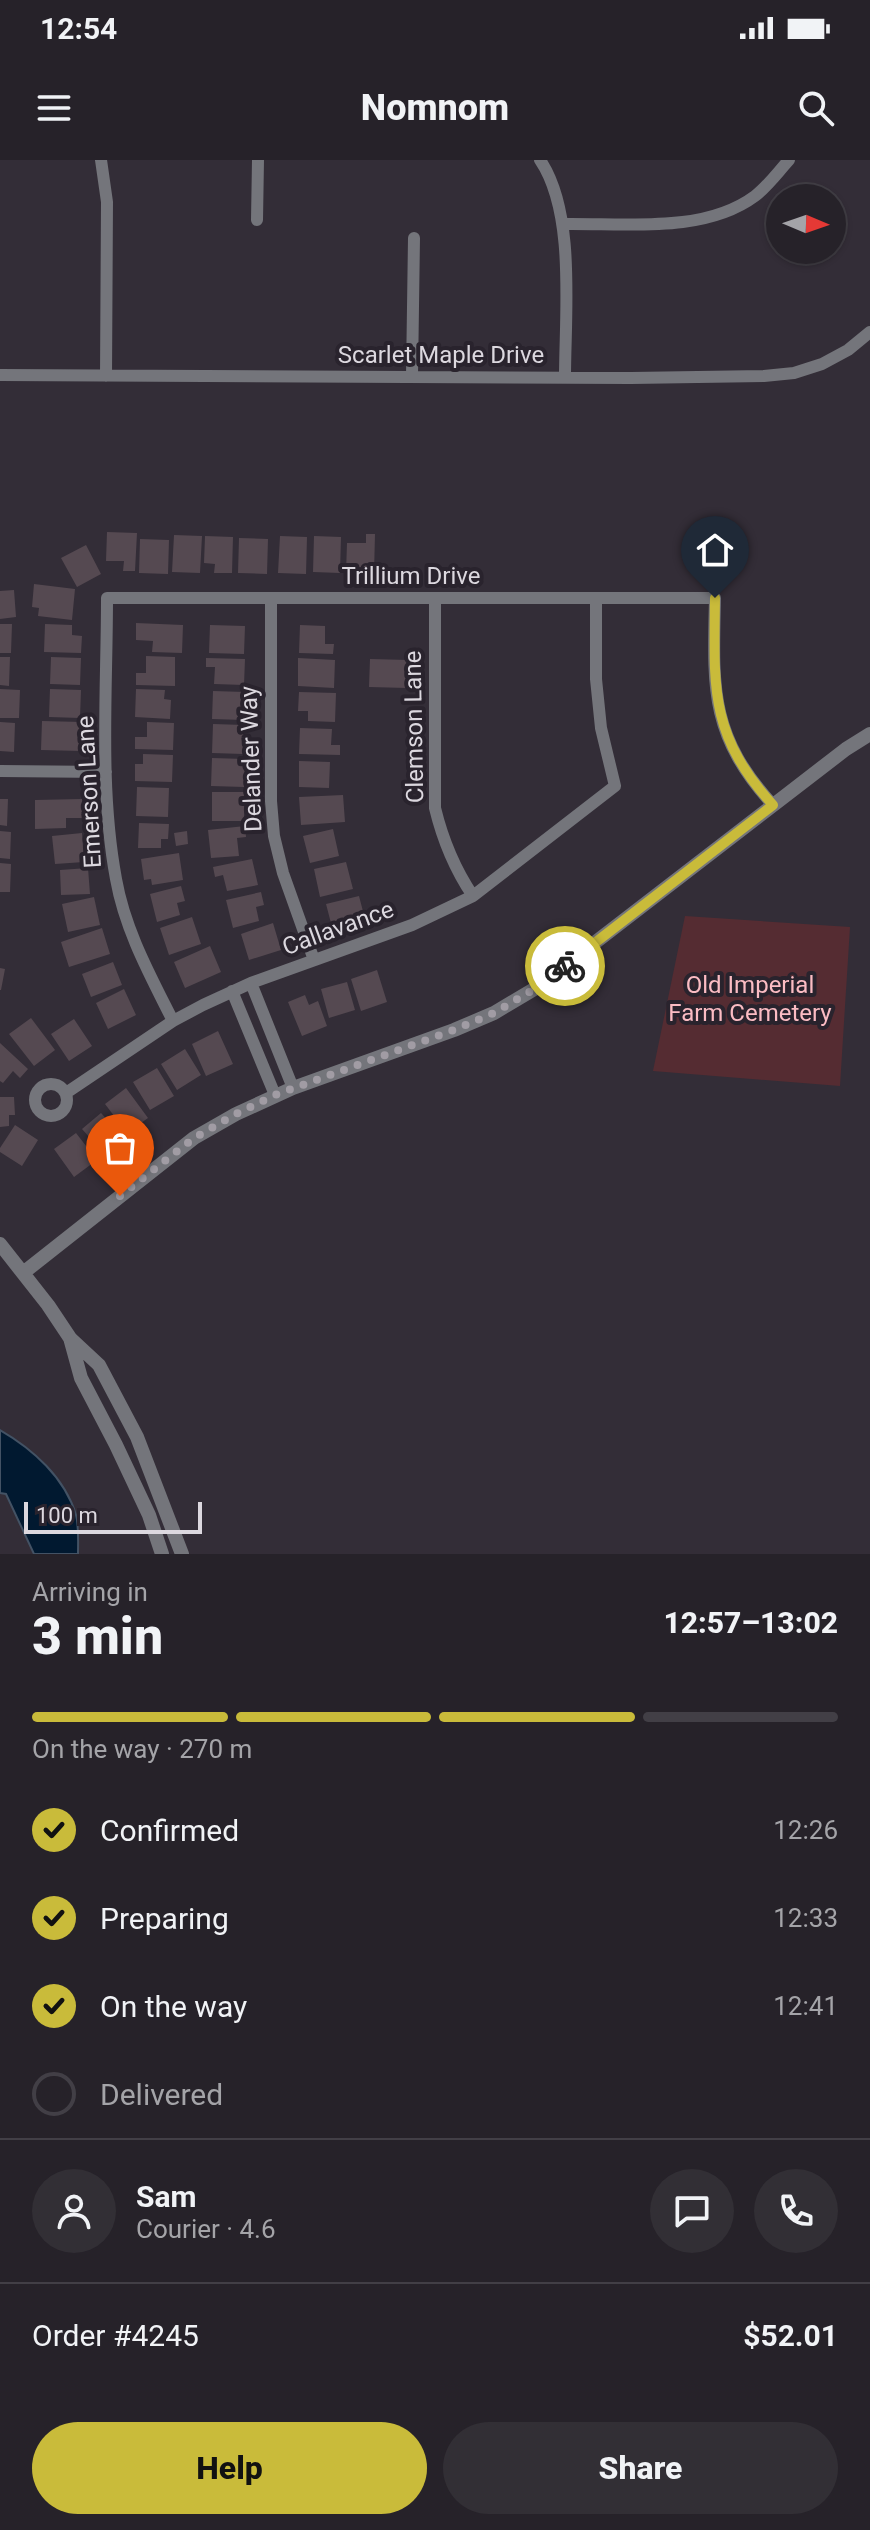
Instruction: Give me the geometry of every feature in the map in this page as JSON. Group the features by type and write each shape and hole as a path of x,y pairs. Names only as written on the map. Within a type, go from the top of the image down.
{"street":[{"path":"101,160 107,202 106,376"},
{"path":"257,220 258,160"},
{"path":"540,160 564,224 565,377"},
{"path":"564,224 707,219 724,214 758,194 789,160"},
{"path":"412,376 414,238"},
{"name":"Scarlet Maple Drive","path":"0,375 764,376 794,373 840,355 870,332"},
{"name":"Trillium Drive","path":"107,598 715,598 714,667 717,702 725,732 756,786 773,805"},
{"name":"Emerson Lane","path":"107,598 106,772 108,826 116,881 128,924 173,1021"},
{"name":"Delander Way","path":"271,598 271,801 274,836 283,873 314,960"},
{"name":"Clemson Lane","path":"435,598 435,808 450,858 473,896"},
{"name":"Callavance","path":"66,1093 173,1021 232,991 412,925 473,896 615,786 601,728 596,679 596,598"},
{"path":"23,1273 194,1138 275,1095 454,1030 494,1013 536,988 846,749 870,734"},
{"path":"0,771 106,772"},
{"path":"251,983 293,1088"},
{"path":"232,991 275,1095"},
{"path":"0,1244 70,1338 99,1365 137,1437 182,1554"},
{"path":"70,1338 81,1378 149,1515 162,1554"}],"green space":[{"name":"Old Imperial Farm Cemetery","path":"685,916 850,927 840,1086 653,1071"}],"water":[{"path":"0,1430 36,1455 64,1489 76,1515 78,1554 34,1554 6,1494 0,1493"}],"building":[{"path":"107,532 137,533 135,571 123,571 124,561 106,561"},
{"path":"366,534 375,534 374,574 346,573 347,543 366,543"},
{"path":"174,535 202,536 200,573 172,572"},
{"path":"205,536 233,537 232,573 214,573 215,564 204,563"},
{"path":"280,536 307,537 306,574 278,573"},
{"path":"314,536 341,537 340,573 313,572"},
{"path":"239,538 268,539 267,574 238,573"},
{"path":"140,539 169,540 168,574 139,573"},
{"path":"86,545 101,574 77,587 61,558"},
{"path":"34,584 75,589 72,620 38,616 39,608 32,607"},
{"path":"14,590 16,617 0,619 0,591"},
{"path":"136,623 183,625 182,653 152,652 153,641 136,640"},
{"path":"0,624 12,624 11,653 0,653"},
{"path":"45,624 72,625 72,635 82,636 81,653 44,652"},
{"path":"210,625 245,626 244,654 209,653"},
{"path":"300,625 325,626 325,644 334,644 333,654 299,653"},
{"path":"146,656 175,657 175,686 136,685 136,673 146,673"},
{"path":"0,657 10,657 9,686 0,685"},
{"path":"51,657 81,658 80,685 50,684"},
{"path":"206,658 245,659 244,685 214,684 215,667 206,667"},
{"path":"298,658 335,660 334,688 298,686"},
{"path":"370,659 408,660 407,688 369,687"},
{"path":"0,689 20,690 19,718 0,718"},
{"path":"50,689 81,690 80,718 49,717"},
{"path":"136,689 165,690 164,699 171,700 170,719 135,717"},
{"path":"213,691 245,692 244,720 212,719"},
{"path":"299,692 336,693 335,722 308,721 308,711 298,711"},
{"path":"42,721 82,722 81,751 41,750"},
{"path":"0,722 15,723 14,752 0,751"},
{"path":"147,722 174,723 173,750 135,749 135,737 147,737"},
{"path":"213,724 244,725 243,754 212,753"},
{"path":"300,728 332,729 331,745 340,745 340,755 299,754"},
{"path":"143,754 173,755 172,782 135,781 135,764 143,764"},
{"path":"212,758 245,759 244,787 211,786"},
{"path":"299,761 330,762 329,788 299,787"},
{"path":"137,787 169,788 168,817 136,816"},
{"path":"212,792 244,792 244,821 212,821"},
{"path":"343,795 345,822 301,825 299,797"},
{"path":"0,799 8,799 7,826 0,825"},
{"path":"82,799 82,818 66,818 66,828 35,829 35,800"},
{"path":"139,823 169,824 168,839 161,839 161,848 138,848"},
{"path":"245,826 246,837 237,838 239,856 211,858 208,830"},
{"path":"333,829 339,856 310,863 303,836"},
{"path":"0,831 11,832 10,859 0,858"},
{"path":"187,831 188,844 176,846 174,833"},
{"path":"82,833 84,862 55,864 52,836"},
{"path":"179,853 183,880 152,885 151,879 144,880 141,859"},
{"path":"252,859 258,885 227,891 223,875 215,877 213,867"},
{"path":"346,862 353,889 320,897 314,869"},
{"path":"0,863 11,864 10,892 0,892"},
{"path":"88,868 90,894 61,895 60,870"},
{"path":"181,886 185,901 177,903 180,915 157,922 150,894"},
{"path":"261,892 264,905 256,907 259,921 233,928 226,900"},
{"path":"359,896 365,919 332,927 326,904"},
{"path":"94,897 100,925 68,932 62,904"},
{"path":"192,917 201,944 169,955 160,928"},
{"path":"273,923 281,950 249,960 241,934"},
{"path":"102,928 110,954 69,967 61,942"},
{"path":"210,946 221,972 185,988 174,962"},
{"path":"113,962 122,985 91,997 82,974"},
{"path":"0,968 5,969 1,990 0,990"},
{"path":"377,970 387,1002 361,1011 351,979"},
{"path":"347,982 355,1010 329,1018 321,989"},
{"path":"124,989 136,1015 108,1029 96,1003"},
{"path":"305,995 309,1005 318,1001 327,1026 302,1036 288,1002"},
{"path":"31,1018 55,1050 34,1066 9,1034"},
{"path":"74,1019 92,1046 69,1061 51,1034"},
{"path":"218,1031 233,1064 206,1076 192,1044"},
{"path":"0,1043 28,1069 20,1078 13,1071 3,1083 0,1081"},
{"path":"185,1049 201,1075 177,1090 161,1064"},
{"path":"157,1068 174,1096 150,1110 133,1082"},
{"path":"126,1088 148,1118 127,1133 105,1104"},
{"path":"0,1097 14,1097 15,1115 9,1115 9,1126 0,1127"},
{"path":"101,1113 126,1140 107,1157 82,1129"},
{"path":"15,1125 38,1140 22,1166 0,1152"},
{"path":"76,1133 97,1160 74,1177 54,1149"}],"way so far":[{"path":"120,1196 194,1138 236,1114 275,1095 494,1013 565,966"}],"route":[{"path":"565,966 773,805 756,786 725,732 717,702 714,667 715,598"}]}
